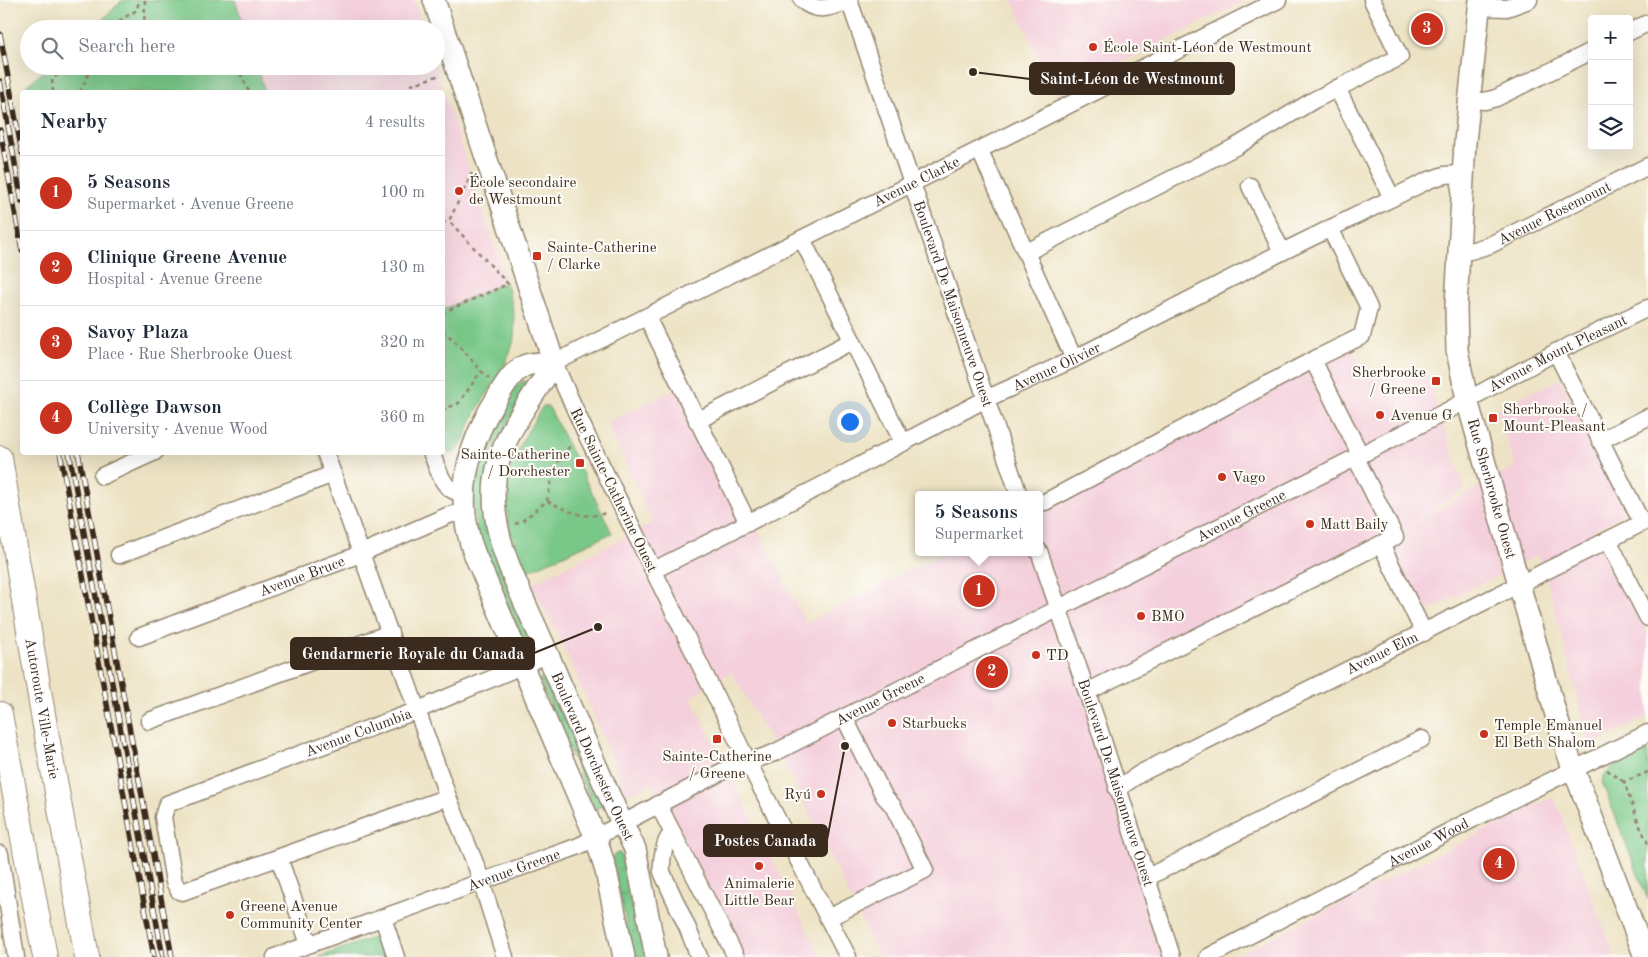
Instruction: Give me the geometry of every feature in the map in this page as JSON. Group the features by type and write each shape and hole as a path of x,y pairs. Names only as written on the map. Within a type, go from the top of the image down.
{"highway":[{"name":"Autoroute Ville-Marie","path":"0,458 42,711 87,957"},
{"path":"0,714 45,957"}],"main road":[{"name":"Rue Sainte-Catherine Ouest","path":"434,0 441,20"},
{"name":"Rue Sherbrooke Ouest","path":"1480,4 1462,174 1455,326 1459,360 1467,400 1553,706 1574,770 1646,956"},
{"name":"Rue Sainte-Catherine Ouest","path":"445,33 554,363"},
{"name":"Boulevard Dorchester Ouest","path":"554,363 527,364 508,380 486,416 473,444 466,470 464,502 472,546 521,666 596,838 606,871 624,957"},
{"name":"Boulevard Dorchester Ouest","path":"554,363 503,448 496,471 494,490 495,516 504,551 614,808 635,849 656,957"}],"street":[{"path":"802,0 808,6 816,9 827,8 849,1"},
{"name":"Avenue Clarke","path":"554,363 980,151 1253,5 1278,0"},
{"path":"1027,252 1237,146 1337,88 1400,57 1372,0"},
{"path":"1480,4 1507,8 1528,0"},
{"name":"Boulevard De Maisonneuve Ouest","path":"849,1 1018,491"},
{"path":"1633,30 1648,23"},
{"path":"1469,100 1485,101 1496,98 1588,53"},
{"path":"1337,88 1392,198"},
{"path":"980,151 1074,359"},
{"name":"Avenue Rosemount","path":"1458,250 1476,250 1490,245 1648,166"},
{"name":"Avenue Olivier","path":"654,570 986,399 1074,359 1330,228 1436,177 1462,174"},
{"path":"1250,186 1282,252"},
{"path":"1045,502 1362,336 1369,308 1330,228"},
{"path":"802,239 903,442"},
{"name":"Avenue Mount Pleasant","path":"1467,400 1556,352 1648,308"},
{"path":"646,317 748,523"},
{"path":"697,421 852,341"},
{"path":"1556,352 1645,522"},
{"path":"1087,692 1395,537 1359,464 1357,448 1313,360"},
{"name":"Rue Sainte-Catherine Ouest","path":"554,363 578,418 748,762 848,957"},
{"name":"Avenue Greene","path":"283,956 309,944 579,846 723,771 774,753 1467,400"},
{"path":"1601,440 1648,417"},
{"path":"102,476 149,455"},
{"path":"326,455 448,797 481,882 505,957"},
{"path":"432,455 448,488 456,493 464,502"},
{"path":"119,555 332,474"},
{"name":"Avenue Bruce","path":"139,637 362,554 444,517 464,502"},
{"name":"Avenue Elm","path":"1118,789 1141,774 1645,522"},
{"path":"1608,540 1648,618"},
{"path":"1381,544 1424,632"},
{"name":"Boulevard De Maisonneuve Ouest","path":"1041,556 1087,692 1172,957"},
{"path":"149,721 390,634"},
{"name":"Avenue Columbia","path":"279,858 182,892 179,891 174,882 163,814 167,804 418,710 548,655"},
{"path":"828,918 925,870 893,806 884,796 844,717"},
{"name":"Avenue Wood","path":"1208,957 1473,819 1648,733"},
{"path":"1146,878 1422,739"},
{"path":"309,944 279,858 448,797"},
{"path":"658,804 736,957"},
{"path":"673,832 667,839 662,872 699,957"},
{"path":"0,854 16,957"},
{"path":"383,918 396,957"}],"path":[{"path":"137,10 139,0"},
{"path":"144,0 144,20"},
{"path":"120,20 137,10 145,12"},
{"path":"53,90 52,80 57,75"},
{"path":"81,90 88,75"},
{"path":"241,75 248,90"},
{"path":"410,86 440,75"},
{"path":"445,222 449,221 472,173"},
{"path":"445,312 508,284 449,221"},
{"path":"445,333 456,342 481,371 494,382"},
{"path":"445,409 459,403 481,371"},
{"path":"509,526 522,521 547,501 555,471 562,456 571,446"},
{"path":"547,501 583,515 605,514"},
{"path":"1606,769 1624,782"},
{"path":"1624,782 1648,772"},
{"path":"1624,782 1624,788 1648,844"}],"shaded area":[{"path":"235,0 414,0 420,20 242,20"},
{"name":"École Saint-Léon de Westmount","path":"1012,0 1246,0 1057,95"},
{"name":"École secondaire de Westmount","path":"260,75 438,75 443,90 264,90"},
{"name":"École secondaire de Westmount","path":"445,96 506,282 445,309"},
{"path":"1350,347 1365,373 1430,375 1434,400 1465,489 1398,532 1515,466 1497,408 1560,379 1630,511 1595,529 1648,635 1648,716 1595,744 1588,738 1539,555 1427,611 1384,541 1086,690 1098,725 1163,957 879,957 787,768 731,672 691,697 821,957 743,957 673,818 651,784 627,794 563,645 531,584 653,523 607,423 683,385 806,623 938,556 1043,556 1043,503"},
{"path":"1553,798 1557,804 1615,957 1233,957 1546,800"}],"green space":[{"path":"124,0 235,0 242,20 103,20"},
{"path":"39,75 260,75 264,90 26,90 25,87"},
{"path":"506,282 514,320 513,343 506,363 473,418 465,438 457,450 452,453 448,453 445,449 445,309"},
{"path":"524,380 528,385 490,456 531,638 524,642 476,531 473,490 483,443 513,389"},
{"path":"543,406 550,409 612,533 526,572 512,535 506,500 512,466 519,448"},
{"path":"540,678 544,679 554,700 561,709 603,804 599,808 594,808"},
{"path":"1648,750 1648,900 1602,782 1609,770 1614,766"},
{"path":"620,853 635,918 642,933 648,957 633,957 612,857"},
{"path":"375,937 378,938 385,957 319,957"}],"railway":[{"path":"0,34 20,142"},
{"path":"0,81 20,191"},
{"path":"0,130 20,239"},
{"path":"61,455 154,957"},
{"path":"70,455 163,957"},
{"path":"79,455 172,957"}],"place":[{"name":"Savoy Plaza","path":"1427,29"},
{"name":"École Saint-Léon de Westmount","path":"1093,47"},
{"name":"Saint-Léon de Westmount","path":"973,72"},
{"name":"École secondaire de Westmount","path":"459,191"},
{"name":"Sainte-Catherine / Clarke","path":"537,256"},
{"name":"Sherbrooke / Greene","path":"1436,381"},
{"name":"Avenue G","path":"1380,415"},
{"name":"Sherbrooke / Mount-Pleasant","path":"1493,418"},
{"name":"Sainte-Catherine / Dorchester","path":"580,463"},
{"name":"Vago","path":"1222,477"},
{"name":"Matt Baily","path":"1310,524"},
{"name":"5 Seasons","path":"979,591"},
{"name":"BMO","path":"1141,616"},
{"name":"Gendarmerie Royale du Canada","path":"598,627"},
{"name":"TD","path":"1036,655"},
{"name":"Clinique Greene Avenue","path":"992,672"},
{"name":"Starbucks","path":"892,723"},
{"name":"Temple Emanuel El Beth Shalom","path":"1484,734"},
{"name":"Sainte-Catherine / Greene","path":"717,739"},
{"name":"Postes Canada","path":"845,746"},
{"name":"Ryú","path":"821,794"},
{"name":"Collège Dawson","path":"1499,864"},
{"name":"Animalerie Little Bear","path":"759,866"},
{"name":"Greene Avenue Community Center","path":"230,915"}]}
